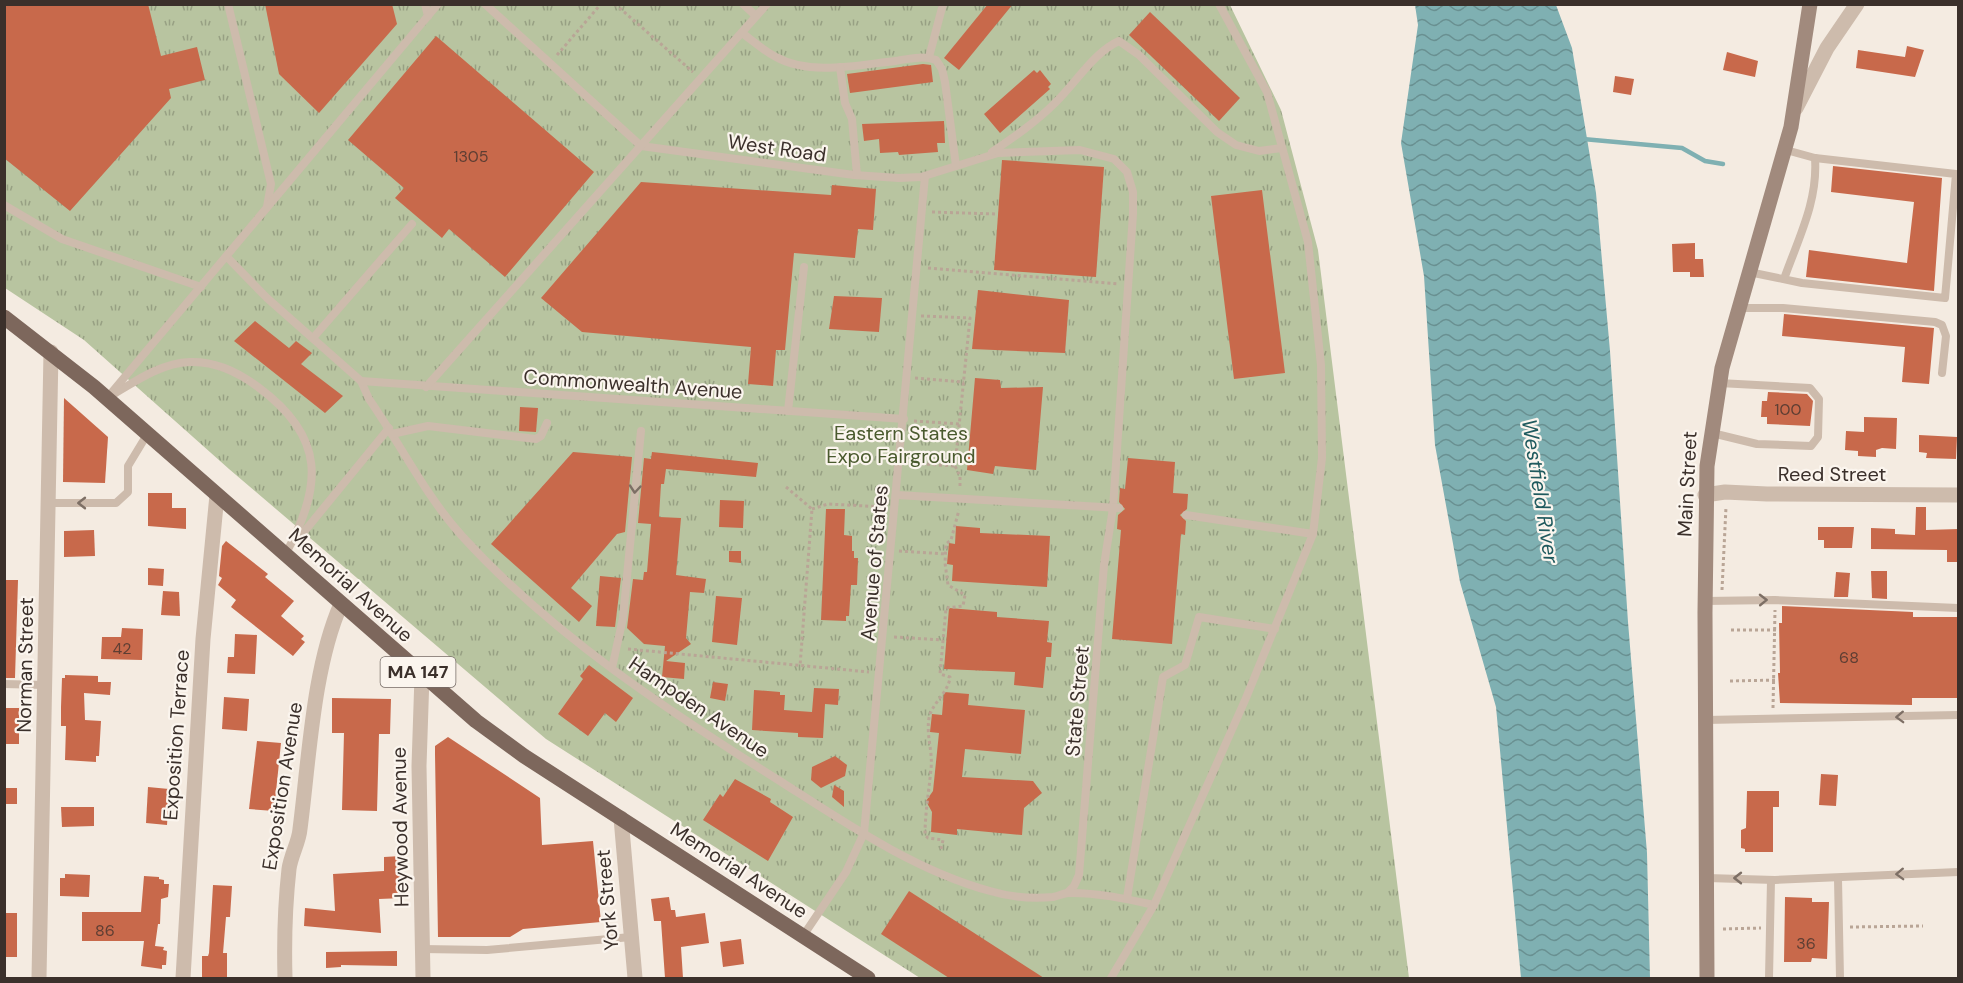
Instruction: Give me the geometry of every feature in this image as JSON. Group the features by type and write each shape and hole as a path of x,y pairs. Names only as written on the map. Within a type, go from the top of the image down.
{"main road":[{"name":"Main Street","path":"1707,978 1705,495 1710,433 1719,383 1738,308 1786,150 1795,110 1810,4"},
{"name":"Memorial Avenue","path":"4,317 107,398 422,676 506,743 868,978"}],"street":[{"path":"1795,110 1827,48 1857,4"},
{"name":"Norman Street","path":"39,978 51,352"},
{"name":"Reed Street","path":"1705,495 1725,492 1790,495 1959,495"},
{"name":"Exposition Terrace","path":"183,978 203,639 217,495"},
{"name":"Exposition Avenue","path":"285,978 285,927 290,866 300,833 311,741 329,632 341,604"},
{"name":"Heywood Avenue","path":"422,676 419,766 423,978"},
{"name":"York Street","path":"621,818 635,978"}],"lane":[{"path":"228,4 271,184 267,208"},
{"path":"425,4 428,16"},
{"path":"107,398 438,4"},
{"path":"485,4 642,146"},
{"path":"743,4 756,16"},
{"path":"426,387 767,4"},
{"path":"929,57 943,4"},
{"path":"1111,978 1154,904 1275,629 1314,534 1322,458 1320,365 1308,242 1267,92 1219,4"},
{"path":"742,33 785,62 840,67 929,57 936,60 942,69 956,166"},
{"path":"986,156 1019,134 1054,105 1103,52 1119,41 1139,55 1217,132 1236,145 1258,151 1282,148"},
{"path":"840,67 845,103 852,119 857,175"},
{"name":"West Road","path":"642,146 857,175 899,178 925,176 986,156 1016,150 1080,150 1114,159"},
{"path":"1749,272 1784,279 1945,298 1956,174 1815,158 1786,150"},
{"path":"1784,279 1811,210 1815,191 1815,158"},
{"name":"State Street","path":"1067,893 1074,886 1079,875 1104,566 1116,508 1133,192 1127,172 1114,159"},
{"name":"Avenue of States","path":"803,936 846,872 864,833 896,508 925,176"},
{"path":"4,205 62,239 201,287"},
{"path":"313,338 412,224"},
{"name":"Hampden Avenue","path":"227,257 267,298 361,381 437,505 478,553 564,630 687,722 864,833 939,872 989,891 1033,897 1067,893 1126,898 1154,904"},
{"path":"788,411 804,267"},
{"path":"1738,308 1783,308 1935,322 1942,325 1946,336 1942,373"},
{"path":"107,398 153,371 188,362 225,368 252,383 274,401 304,438 312,467 306,514 285,555"},
{"name":"Commonwealth Avenue","path":"361,381 904,420"},
{"path":"1710,433 1757,444 1811,446 1818,437 1819,399 1810,388 1719,383"},
{"path":"285,555 391,431 428,426 536,439 541,436 547,423"},
{"path":"612,668 623,618 641,431"},
{"path":"49,503 116,503 128,492 128,466 147,434"},
{"path":"897,495 1116,508"},
{"path":"1186,515 1314,534"},
{"path":"1705,601 1775,600 1959,608"},
{"path":"1126,898 1163,677 1185,665 1199,617 1275,629"},
{"path":"4,684 45,686"},
{"path":"1706,720 1959,715"},
{"path":"1707,878 1838,879 1959,872"},
{"path":"1838,879 1840,978"},
{"path":"1769,978 1771,880"},
{"path":"422,949 487,950 631,937"}],"path":[{"path":"550,63 601,4"},
{"path":"615,4 701,79"},
{"path":"922,211 996,214"},
{"path":"917,267 1127,285"},
{"path":"913,316 970,318 955,466 960,476 958,520 953,528 951,540 946,544 948,585 964,595 963,606 946,608 940,674 950,677 950,684 929,715 926,736 931,749 932,770 925,831 928,838 943,840 941,849"},
{"path":"908,377 964,382"},
{"path":"904,420 960,424"},
{"path":"900,462 955,466"},
{"path":"786,487 812,509"},
{"path":"1722,585 1725,492"},
{"path":"812,509 828,504 896,508"},
{"path":"800,666 812,509"},
{"path":"892,550 946,554"},
{"path":"1773,719 1777,630 1775,608"},
{"path":"1731,630 1777,630"},
{"path":"884,636 943,640"},
{"path":"616,648 880,673"},
{"path":"1730,681 1776,680"},
{"path":"1839,929 1858,925 1923,926"},
{"path":"1724,929 1764,928"}],"green space":[{"name":"Eastern States Expo Fairground","path":"4,5 1230,5 1281,110 1318,250 1409,978 920,978 546,739 229,469 84,340 5,288"}],"water":[{"name":"Westfield River","path":"1415,5 1556,5 1572,48 1596,193 1610,351 1628,622 1647,853 1650,978 1521,978 1496,707 1460,582 1435,445 1424,276 1401,143 1418,25"}],"building":[{"path":"4,4 148,4 161,56 197,47 205,80 169,89 171,98 70,211 4,158"},
{"path":"265,4 392,4 397,24 319,113 279,74"},
{"path":"988,4 1013,4 959,70 944,58"},
{"path":"1150,12 1240,98 1219,121 1129,35"},
{"path":"436,36 594,172 505,277 449,229 442,238 395,198 404,188 348,140"},
{"path":"1907,46 1924,50 1915,77 1856,68 1858,50 1905,57"},
{"path":"1727,52 1758,61 1755,77 1723,70"},
{"path":"923,64 931,65 933,82 850,93 847,74"},
{"path":"1034,70 1037,73 1040,70 1051,84 1048,87 1050,89 1000,133 984,114"},
{"path":"1615,76 1634,79 1631,95 1613,92"},
{"path":"944,121 945,143 937,143 938,152 899,155 898,152 880,153 879,139 864,141 862,124"},
{"path":"1002,160 1104,167 1096,277 994,270"},
{"path":"1833,166 1942,178 1934,291 1806,277 1809,250 1907,263 1914,202 1831,192"},
{"path":"641,182 831,195 832,185 876,189 873,230 858,229 855,258 794,253 785,350 776,350 773,386 748,384 751,347 582,332 541,298"},
{"path":"1262,190 1285,373 1234,379 1211,196"},
{"path":"1695,243 1695,259 1703,259 1704,277 1690,277 1690,272 1673,272 1672,244"},
{"path":"978,290 1069,300 1065,353 972,349"},
{"path":"834,296 882,298 879,332 829,329"},
{"path":"1784,314 1934,328 1929,384 1902,382 1905,347 1782,336"},
{"path":"255,321 289,348 296,341 312,353 301,364 343,396 325,413 234,341"},
{"path":"975,378 1000,380 1001,388 1043,387 1036,470 995,466 993,474 967,470"},
{"path":"1768,392 1807,394 1813,401 1810,426 1767,424 1767,417 1761,417 1762,401 1767,401"},
{"path":"64,398 108,437 105,483 63,482"},
{"path":"520,407 538,408 536,432 519,431"},
{"path":"1864,417 1897,418 1896,449 1876,450 1876,457 1858,456 1858,451 1845,450 1846,431 1864,432"},
{"path":"1919,435 1957,437 1956,459 1926,458 1927,453 1919,452"},
{"path":"573,452 632,457 625,532 617,534 571,588 592,606 579,622 491,544"},
{"path":"652,452 758,463 756,477 666,469 664,484 661,484 659,517 681,518 676,575 706,579 704,593 690,592 686,638 691,644 666,661 685,663 684,679 662,677 665,646 644,644 627,628 633,579 643,580 644,572 647,572 651,524 638,523 644,458 651,459"},
{"path":"1128,458 1175,462 1173,493 1188,494 1187,509 1180,515 1186,521 1185,535 1181,534 1172,644 1112,639 1121,530 1117,529 1118,515 1125,509 1119,502 1120,488 1125,489"},
{"path":"148,493 172,493 172,508 186,508 186,529 148,526"},
{"path":"720,500 744,501 743,528 719,527"},
{"path":"1916,507 1926,507 1926,530 1959,529 1959,562 1947,562 1947,550 1871,549 1871,528 1895,529 1895,534 1915,535"},
{"path":"826,509 845,509 844,535 852,536 852,551 854,551 854,558 858,558 857,585 851,585 849,616 846,616 846,621 821,620"},
{"path":"956,526 980,528 980,533 1050,536 1047,587 952,581 953,565 947,564 949,543 955,544"},
{"path":"1818,527 1854,527 1852,548 1824,548 1824,540 1818,540"},
{"path":"94,530 95,556 64,557 64,531"},
{"path":"226,541 268,574 265,577 294,601 281,616 304,636 301,639 305,642 293,656 231,607 236,600 218,585 222,578 219,576 222,546"},
{"path":"729,551 741,551 741,563 729,562"},
{"path":"148,568 164,569 163,586 148,585"},
{"path":"1871,571 1887,571 1887,599 1872,598"},
{"path":"1836,572 1850,573 1848,597 1834,597"},
{"path":"600,576 621,578 615,627 596,626"},
{"path":"4,580 18,580 15,678 4,678"},
{"path":"163,591 179,592 180,616 161,615"},
{"path":"716,596 742,598 737,645 712,642"},
{"path":"1782,606 1913,612 1913,617 1959,617 1959,698 1912,698 1912,705 1780,703 1779,623 1782,623"},
{"path":"949,608 997,612 997,617 1049,621 1047,642 1052,643 1051,657 1046,657 1043,688 1014,685 1015,672 944,669"},
{"path":"122,628 143,629 142,660 101,659 102,637 121,637"},
{"path":"235,634 257,635 255,674 227,673 228,657 234,657"},
{"path":"589,665 633,698 616,722 605,713 588,736 558,714 583,679 580,676"},
{"path":"65,675 98,676 98,682 111,682 110,695 84,693 85,720 101,721 99,756 96,756 96,762 65,760 66,726 61,726 61,707 62,678 65,678"},
{"path":"713,682 728,684 725,701 710,698"},
{"path":"814,688 839,689 838,705 825,704 823,738 798,737 798,733 752,730 754,690 780,692 780,695 785,695 784,710 812,712"},
{"path":"944,692 969,694 968,705 1025,710 1021,754 965,749 962,777 1033,781 1042,793 1024,808 1022,835 957,829 957,835 931,832 932,812 926,801 933,791 939,733 930,732 932,714 942,715"},
{"path":"224,697 249,699 247,731 222,729"},
{"path":"332,698 391,699 390,734 379,734 377,811 342,810 344,733 332,733"},
{"path":"4,708 19,708 19,744 4,744"},
{"path":"448,737 540,798 542,845 593,841 601,922 523,929 510,937 438,937 435,746"},
{"path":"257,741 281,743 274,811 249,809"},
{"path":"835,756 847,765 845,776 821,788 811,780 812,767"},
{"path":"1821,774 1838,775 1836,806 1819,805"},
{"path":"735,779 771,799 770,802 793,817 768,861 703,820 720,794 723,797"},
{"path":"834,785 844,791 844,807 832,797"},
{"path":"148,787 169,789 167,825 146,823"},
{"path":"4,788 17,788 17,804 4,804"},
{"path":"1747,791 1779,791 1779,807 1773,807 1773,852 1745,852 1745,849 1741,848 1741,830 1746,828"},
{"path":"61,807 94,807 94,826 62,827"},
{"path":"401,856 403,898 379,899 381,933 304,926 305,908 335,911 333,874 384,871 384,857"},
{"path":"65,874 90,875 89,897 60,896 60,878 65,878"},
{"path":"144,876 159,877 164,880 164,884 169,884 168,897 161,899 160,924 158,924 155,946 164,947 163,950 167,951 166,965 162,965 162,969 141,966 144,941 82,941 82,912 141,912"},
{"path":"213,885 232,886 230,917 226,917 223,953 227,953 227,978 202,978 202,956 208,956 209,953"},
{"path":"909,891 1044,978 949,978 881,934"},
{"path":"669,897 671,910 675,910 676,917 705,913 709,943 681,947 683,978 665,978 661,921 654,921 651,899"},
{"path":"1785,897 1812,898 1812,902 1829,902 1827,959 1812,958 1811,962 1784,962"},
{"path":"4,913 17,913 17,957 4,957"},
{"path":"741,939 744,964 723,967 720,942"},
{"path":"397,951 397,966 341,965 341,967 326,968 326,952"}],"waterway":[{"path":"1583,139 1682,148 1705,161 1723,164"}]}
